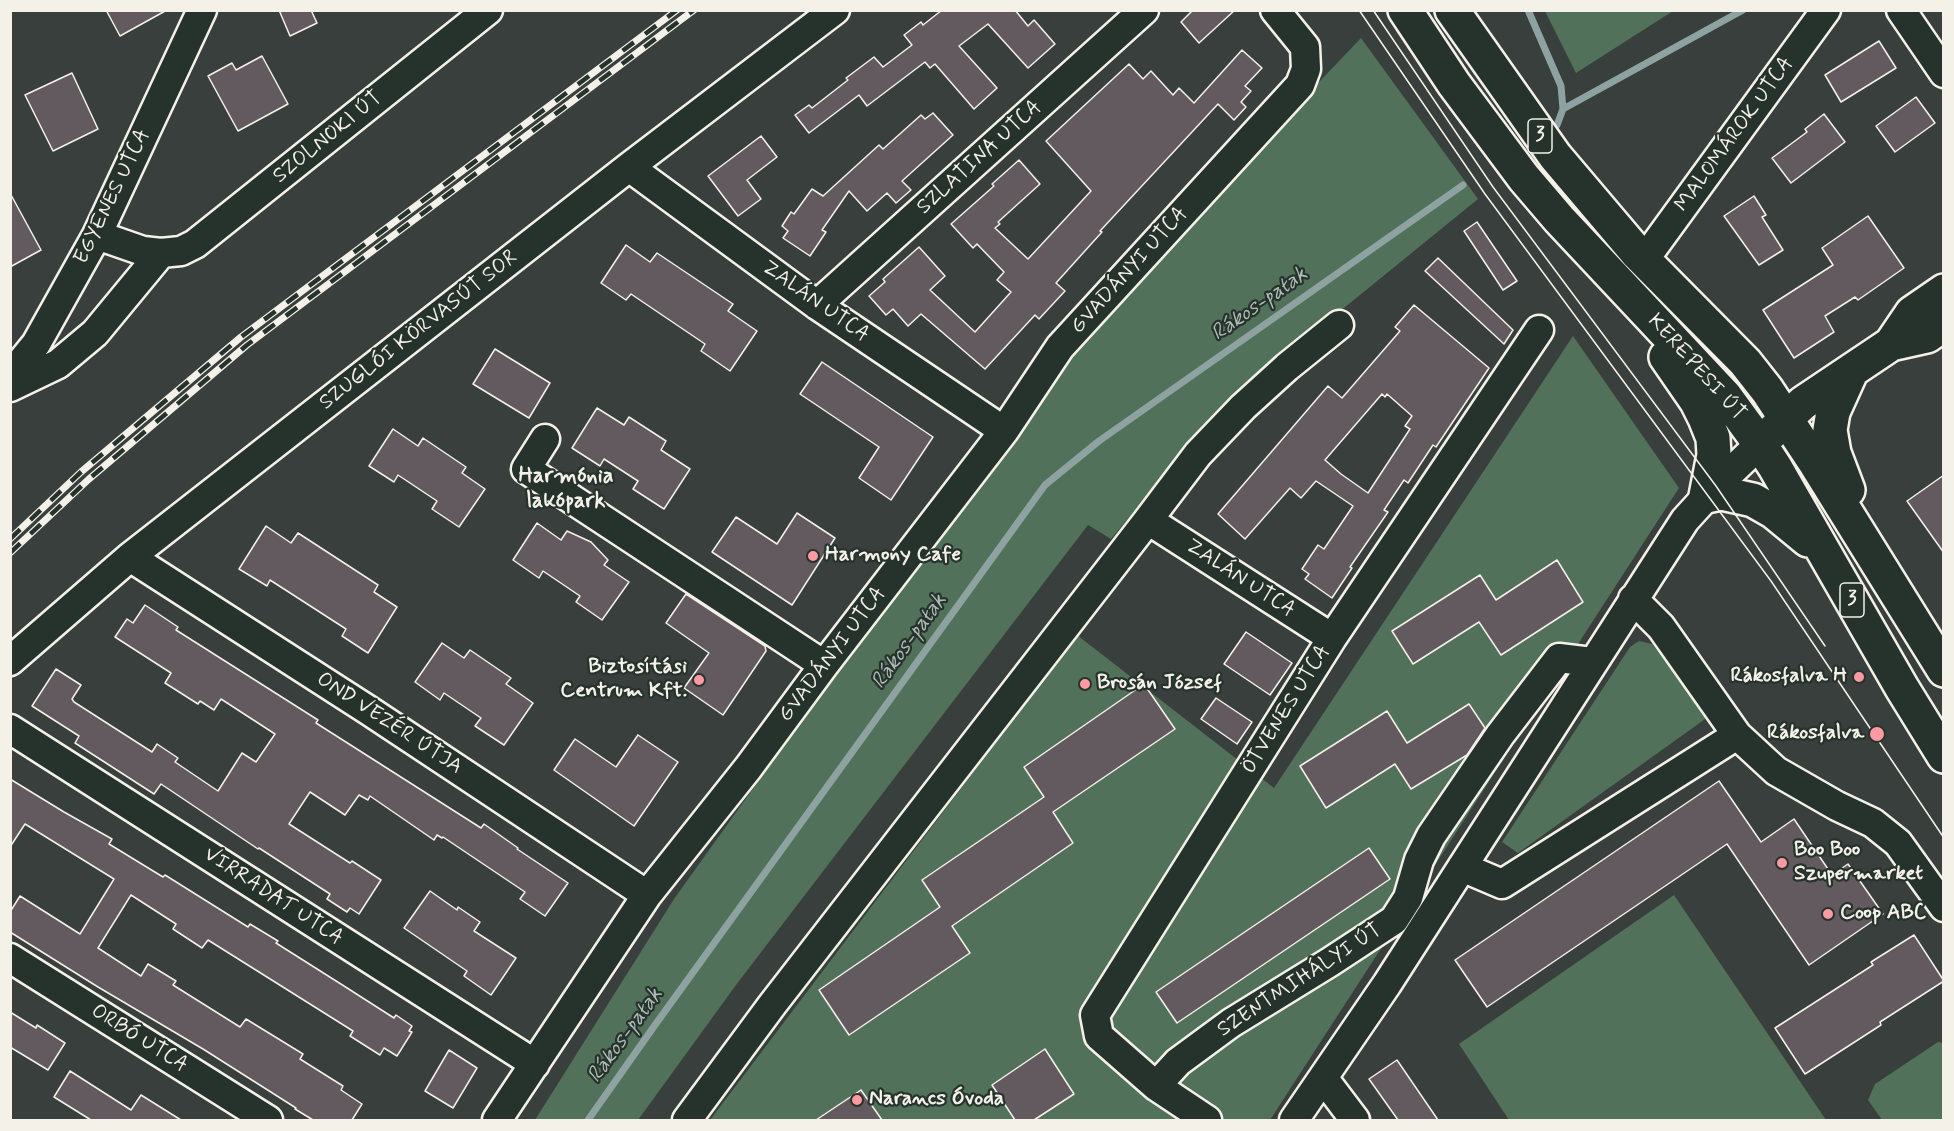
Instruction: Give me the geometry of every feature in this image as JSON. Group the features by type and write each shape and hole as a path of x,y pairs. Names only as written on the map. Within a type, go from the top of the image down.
{"main road":[{"name":"KEREPESI ÚT","path":"1406,10 1454,84 1524,178 1605,269 1725,396 1760,444 1944,756"},
{"name":"KEREPESI ÚT","path":"1452,10 1555,156 1644,260 1745,362 1816,464 1944,670"},
{"path":"1605,269 1685,383 1705,418 1713,438 1714,455 1706,496 1721,493 1753,500 1774,512 1801,533 1832,565"},
{"path":"1891,344 1912,313 1944,291"},
{"path":"1760,444 1803,403 1891,344 1927,336 1944,324"},
{"path":"1852,370 1833,412 1830,430 1834,453 1874,559"}],"street":[{"name":"EGYENES UTCA","path":"10,376 36,344 97,235 202,10"},
{"name":"SZOLNOKI ÚT","path":"97,235 143,251 161,253 181,251 195,244 488,10"},
{"name":"SZUGLÓI KÖRVASÚT SOR","path":"10,661 130,557 629,167 835,10"},
{"name":"SZLATINA UTCA","path":"817,305 1144,10"},
{"name":"GVADÁNYI UTCA","path":"497,1120 647,895 748,768 1004,431 1060,347 1300,85 1306,69 1305,47 1275,10"},
{"name":"MALOMÁROK UTCA","path":"1644,260 1826,10"},
{"path":"1901,10 1944,73"},
{"name":"ZALÁN UTCA","path":"629,167 817,305 1004,431"},
{"path":"10,387 58,364 95,333 161,253"},
{"path":"687,1120 794,977 1198,454 1243,407 1287,367 1339,325"},
{"name":"ÖTVENES UTCA","path":"1156,1086 1099,1036 1095,1015 1332,638 1539,330"},
{"path":"545,439 526,469 824,665"},
{"name":"SZENTMIHÁLYI ÚT","path":"1294,1120 1324,1079 1685,520 1706,496 1760,444"},
{"name":"ZALÁN UTCA","path":"1148,520 1332,638"},
{"name":"OND VEZÉR ÚTJA","path":"130,557 368,710 647,895"},
{"path":"1633,599 1661,627 1737,735 1776,771 1837,806 1873,823 1898,843 1944,907"},
{"name":"SZENTMIHÁLYI ÚT","path":"1156,1086 1178,1062 1231,1023 1394,920 1407,898 1419,860 1431,836 1500,735 1560,658 1592,662"},
{"name":"VIRRADAT UTCA","path":"10,729 535,1064"},
{"path":"1462,867 1503,884 1737,735"},
{"name":"ORBÓ UTCA","path":"10,958 268,1120"},
{"path":"1324,1079 1355,1120"},
{"path":"1156,1086 1207,1120"}],"green space":[{"path":"1545,11 1673,11 1576,73"},
{"path":"1361,38 1478,199 1237,395 1187,447 1111,539 1088,525 736,985 638,1120 535,1120 674,899 1054,368 1115,296"},
{"path":"1573,336 1679,488 1270,1120 710,1120 1077,635 1274,788"},
{"path":"1639,641 1652,644 1708,717 1518,853 1502,842 1630,647"},
{"path":"1674,895 1826,1120 1509,1120 1459,1044"},
{"path":"1938,1042 1943,1043 1943,1120 1882,1120 1868,1100 1875,1084"}],"building":[{"path":"106,10 167,10 120,36"},
{"path":"279,10 311,10 317,23 290,36"},
{"path":"942,10 1015,10 1028,26 1034,20 1055,44 1028,68 988,24 959,46 997,88 974,109 935,64 930,68 925,62 867,106 859,95 809,133 795,115 809,105 812,108 874,57 883,67 912,45 904,35 921,22 923,25"},
{"path":"1193,10 1235,10 1199,43 1181,22"},
{"path":"1879,41 1896,68 1841,102 1825,75"},
{"path":"1242,50 1262,68 1245,86 1251,91 1241,102 1246,107 1234,120 1218,104 1100,231 1102,232 1056,283 1065,291 1039,319 1035,315 985,369 921,314 908,326 893,309 886,315 869,296 885,282 883,279 919,247 945,276 930,290 975,332 1011,292 997,280 1004,272 977,244 973,248 951,224 1019,160 1040,184 998,222 1000,224 995,228 1028,259 1091,191 1046,141 1129,64 1143,79 1151,71 1173,95 1179,88 1194,103"},
{"path":"262,56 288,104 238,131 208,76 232,63 236,70"},
{"path":"72,73 98,129 53,151 25,95"},
{"path":"1916,97 1935,123 1895,152 1876,126"},
{"path":"933,113 953,135 902,181 911,190 896,203 887,193 867,211 849,191 822,230 826,232 810,256 783,238 788,231 782,226 791,212 794,214 812,189 823,196 879,145 883,149 921,115 925,119"},
{"path":"1824,114 1845,142 1791,183 1772,158 1807,132 1805,129"},
{"path":"761,136 777,157 747,180 761,199 738,216 708,176"},
{"path":"10,193 41,250 10,267"},
{"path":"1754,196 1766,215 1762,217 1783,250 1759,265 1724,216"},
{"path":"1868,216 1904,268 1858,300 1855,297 1825,316 1834,332 1794,358 1763,310 1833,265 1822,248"},
{"path":"1477,222 1517,281 1503,290 1464,231"},
{"path":"626,245 650,262 657,253 733,304 728,311 757,331 730,371 701,351 705,344 631,294 626,300 601,283"},
{"path":"1438,258 1513,330 1504,344 1425,271"},
{"path":"1414,305 1489,368 1436,447 1433,445 1408,483 1404,480 1384,510 1388,512 1350,567 1352,568 1332,598 1305,579 1309,574 1302,569 1318,545 1324,549 1353,506 1316,481 1301,498 1290,488 1245,539 1218,514 1328,386 1342,398 1400,331 1395,327","holes":["1382,394 1385,397 1387,394 1412,416 1405,426 1410,429 1368,493 1325,460"]},
{"path":"495,349 550,383 529,418 473,384"},
{"path":"822,362 933,437 891,500 859,478 879,447 800,394"},
{"path":"597,408 624,425 629,417 666,441 661,450 690,469 664,509 633,489 638,481 604,459 600,466 572,448"},
{"path":"393,429 418,446 423,438 466,467 462,473 485,489 459,527 432,509 437,501 398,475 394,482 369,466"},
{"path":"1944,475 1944,553 1907,501"},
{"path":"797,513 835,538 792,605 712,552 736,517 777,544"},
{"path":"537,523 561,540 567,531 591,542 608,560 604,565 629,582 602,620 576,602 580,596 543,571 539,578 513,560"},
{"path":"266,526 291,543 298,533 378,585 374,592 397,607 368,653 342,636 346,629 270,580 267,586 239,569"},
{"path":"1557,560 1583,602 1501,655 1479,622 1413,664 1392,631 1480,575 1496,600"},
{"path":"686,594 765,646 766,651 723,715 684,688 709,653 666,623"},
{"path":"145,605 178,627 176,630 318,720 316,723 481,828 484,824 568,883 545,916 520,899 525,892 443,837 437,835 434,840 370,796 368,800 359,795 345,815 310,792 289,824 381,880 359,914 350,908 347,912 327,899 330,894 161,784 154,794 75,743 79,736 32,706 56,669 81,685 72,699 74,702 152,752 157,744 178,758 175,762 218,791 242,753 256,762 275,734 221,699 214,710 200,701 198,704 165,683 171,673 115,637 127,619 133,623"},
{"path":"1246,632 1292,663 1270,695 1224,664"},
{"path":"442,643 464,658 470,650 511,678 506,684 533,703 504,745 475,726 481,718 444,693 440,700 415,682"},
{"path":"1144,684 1175,729 1053,812 1073,843 952,926 970,953 849,1035 819,990 940,907 922,880 1044,797 1024,767"},
{"path":"1216,698 1252,722 1237,744 1201,719"},
{"path":"1469,704 1485,728 1467,755 1411,789 1395,764 1326,808 1300,766 1387,711 1407,743"},
{"path":"638,735 678,762 634,826 554,770 575,739 616,767"},
{"path":"10,779 112,839 109,844 163,877 165,875 248,927 250,924 394,1018 396,1015 412,1026 409,1031 412,1032 397,1056 384,1048 380,1055 350,1036 353,1031 208,940 202,948 173,929 176,924 131,895 98,948 141,976 148,964 176,981 173,985 240,1027 246,1019 303,1054 300,1059 343,1086 341,1090 362,1104 352,1120 313,1120 203,1049 10,932 10,912 20,896 80,934 114,879 25,824 10,847"},
{"path":"1719,781 1761,842 1794,819 1832,875 1848,864 1883,914 1809,965 1727,844 1487,1007 1455,960"},
{"path":"1369,848 1390,879 1177,1023 1156,992"},
{"path":"430,891 457,910 458,907 480,922 474,931 516,958 491,995 464,976 467,971 404,928"},
{"path":"1914,935 1944,981 1805,1074 1775,1028 1873,965 1871,962"},
{"path":"10,1012 36,1028 37,1025 65,1043 48,1070 10,1047"},
{"path":"1045,1049 1074,1094 1034,1120 1015,1120 992,1085"},
{"path":"449,1050 477,1068 453,1108 425,1091"},
{"path":"1397,1060 1438,1120 1398,1120 1369,1079"},
{"path":"70,1071 131,1110 141,1095 181,1120 91,1120 54,1097"},
{"name":"Narancs Óvoda","path":"861,1090 882,1120 816,1120"}],"waterway":[{"name":"Rákos-patak","path":"1528,10 1561,86 1563,109 1557,125"},
{"name":"Rákos-patak","path":"1563,109 1743,10"},
{"name":"Rákos-patak","path":"588,1120 1045,485 1099,441 1463,185"}],"tram line":[{"path":"1359,10 1485,194 1771,581 1944,838"},
{"path":"1373,10 1493,187 1716,486 1825,646"}],"railway":[{"path":"10,539 81,472 241,337 677,10"},
{"path":"10,553 89,479 247,345 694,10"}],"place":[{"name":"Harmony Cafe","path":"813,556"},
{"name":"Rákosfalva H","path":"1859,677"},
{"name":"Biztosítási Centrum Kft.","path":"699,680"},
{"name":"Brosán József","path":"1085,684"},
{"name":"Rákosfalva","path":"1877,734"},
{"name":"Boo Boo Szupermarket","path":"1782,863"},
{"name":"Coop ABC","path":"1828,914"},
{"name":"Narancs Óvoda","path":"857,1100"}],"district":[{"name":"Harmónia lakópark","path":"566,490"}]}
